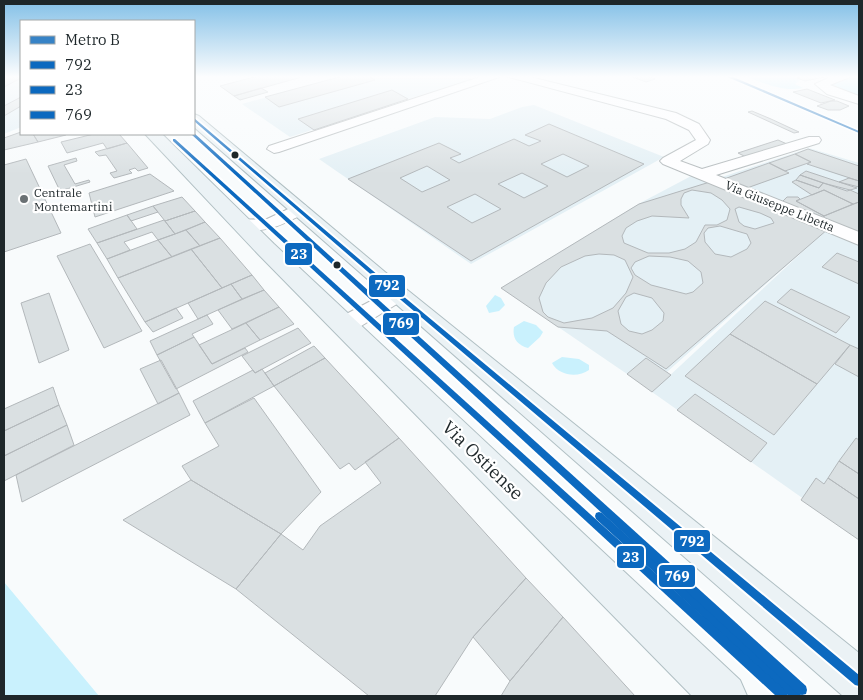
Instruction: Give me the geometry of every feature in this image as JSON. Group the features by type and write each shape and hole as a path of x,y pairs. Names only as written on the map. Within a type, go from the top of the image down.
{"main road":[{"path":"195,120 397,294 859,681"},
{"name":"Via Ostiense","path":"154,135 724,696"}],"street":[{"path":"274,149 397,109"},
{"name":"Via Giuseppe Libetta","path":"642,109 671,116 694,127 702,140 701,144 668,161 859,239"},
{"path":"702,174 814,140"},
{"path":"243,224 270,224 299,209"},
{"path":"345,325 397,294"}],"shaded area":[{"path":"4,109 20,109 20,127 4,134"},
{"path":"249,109 378,109 290,137"},
{"path":"518,109 543,109 664,157 471,264 319,159 435,117 490,119"},
{"path":"809,148 859,163 859,233 722,177"},
{"path":"695,174 859,243 859,538 652,392 812,243 667,372 646,358 627,374 501,288 642,202"},
{"path":"495,295 501,298 505,305 499,311 489,313 486,306"},
{"path":"524,321 536,325 543,332 528,348 518,343 514,334 514,327"},
{"path":"562,357 579,359 589,365 589,370 585,373 574,375 559,371 552,363"},
{"path":"4,582 99,696 4,696"}],"building":[{"path":"4,109 16,109 4,116"},
{"path":"331,109 379,109 314,130 298,119"},
{"path":"824,109 843,109 840,110"},
{"path":"752,111 799,132 794,133 748,112"},
{"path":"549,124 644,164 471,261 348,179 439,143 461,154 450,158 459,163 514,139 529,146 541,141 525,135","holes":["563,154 589,166 567,177 541,164","427,166 450,180 422,192 400,178","522,173 548,186 524,198 498,184","475,194 501,209 472,223 447,207"]},
{"path":"20,132 20,135 34,135 38,142 4,150 4,138"},
{"path":"34,135 66,135 38,142"},
{"path":"90,135 120,135 127,143 107,149 103,143 67,153 61,142"},
{"path":"778,140 787,144 746,157 738,153"},
{"path":"127,143 148,168 138,171 135,168 129,170 132,173 114,178 110,173 117,171 106,155 99,156 95,152"},
{"path":"808,149 859,166 859,181 807,164 811,162 795,154"},
{"path":"795,154 811,162 785,171 769,163"},
{"path":"76,158 77,161 64,165 75,184 89,180 90,182 60,191 48,166"},
{"name":"Centrale Montemartini","path":"26,159 61,233 4,252 4,165"},
{"path":"769,163 789,173 747,188 724,179"},
{"path":"806,171 857,188 847,191 800,175"},
{"path":"150,174 174,191 95,217 89,193"},
{"path":"800,175 823,183 819,188 796,180"},
{"path":"849,178 859,181 859,187 839,182"},
{"path":"796,180 819,188 823,183 850,190 859,194 859,202 853,204 824,190 812,195 792,182"},
{"path":"713,181 828,229 666,369 607,331 558,327 501,288 639,204","holes":["739,207 760,213 771,218 774,223 755,229 744,226 739,222 735,209","720,226 747,234 751,243 747,249 731,257 715,254 705,242 704,233 708,228","649,256 670,257 688,261 701,272 703,283 693,292 686,294 651,285 635,275 631,268 635,262","634,293 652,298 664,313 663,321 652,330 642,334 629,331 621,324 618,311 626,297"]},
{"path":"692,190 711,193 722,200 730,209 727,220 717,225 705,225 696,242 685,249 669,253 648,253 624,243 622,236 626,228 637,221 652,216 689,218 681,205 681,199 684,193"},
{"path":"824,190 853,204 824,216 796,201"},
{"path":"182,197 195,211 165,221 153,206"},
{"path":"787,197 798,197 800,199 796,201 824,216 823,218 782,202"},
{"path":"859,202 859,233 823,218 824,216"},
{"path":"153,206 158,212 131,221 127,215"},
{"path":"195,211 205,222 175,234 165,221"},
{"path":"127,215 137,229 97,243 88,229"},
{"path":"164,220 175,234 158,240 152,232 124,242 130,250 107,259 97,243"},
{"path":"205,222 220,238 200,246 186,230"},
{"path":"186,230 200,246 172,257 158,240"},
{"path":"220,238 252,275 222,288 191,249"},
{"path":"158,240 172,257 118,278 107,259"},
{"path":"90,244 142,331 104,348 57,256"},
{"path":"191,249 222,288 145,322 118,278"},
{"path":"837,253 859,262 859,284 822,267"},
{"path":"599,254 614,255 625,260 633,277 626,293 613,308 592,318 564,323 548,317 543,312 539,298 546,283 561,267 585,256"},
{"path":"252,275 264,290 242,299 231,284"},
{"path":"231,284 242,299 198,319 188,303"},
{"path":"791,289 850,317 836,333 777,302"},
{"path":"264,290 279,307 232,329 218,310"},
{"path":"49,293 69,350 39,363 21,303"},
{"path":"765,301 850,345 817,384 730,334"},
{"path":"279,307 294,324 260,340 246,323"},
{"path":"176,308 183,318 153,332 145,322"},
{"path":"207,315 213,324 192,334 194,337 157,355 150,341"},
{"path":"246,323 260,340 212,364 199,345"},
{"path":"298,328 311,343 255,373 242,356"},
{"path":"730,334 817,384 774,435 685,376"},
{"path":"194,337 212,364 245,348 248,352 176,389 157,355"},
{"path":"850,345 859,349 859,377 835,364"},
{"path":"314,346 325,358 274,386 265,373"},
{"path":"325,358 399,438 355,470 349,463 340,469 274,386"},
{"path":"646,358 671,375 652,392 627,374"},
{"path":"161,360 179,393 158,404 140,369"},
{"path":"262,369 274,386 205,423 193,401 253,370 255,373"},
{"path":"53,387 59,405 4,431 4,409"},
{"path":"179,393 190,415 22,502 16,475"},
{"path":"695,394 767,443 751,462 677,410"},
{"path":"254,398 321,492 281,534 191,480 182,466 219,446 205,423"},
{"path":"59,405 67,425 4,456 4,431"},
{"path":"67,425 74,445 4,481 4,456"},
{"path":"399,438 526,578 473,637 435,696 369,696 236,589 281,534 303,550 320,526 381,483 365,462"},
{"path":"856,438 859,440 859,474 839,461"},
{"path":"839,461 859,474 859,499 828,478"},
{"path":"816,478 824,484 828,478 859,499 859,540 801,500"},
{"path":"191,480 281,534 236,589 123,520"},
{"path":"526,578 563,617 510,681 473,637"},
{"path":"563,617 635,696 501,696 510,681"}],"metro line":[{"name":"B","path":"804,109 859,132"}],"transit line":[{"name":"792","path":"195,120 377,277 859,681"},
{"name":"769","path":"194,135 802,690"},
{"name":"23","path":"174,140 783,696"},
{"name":"792","path":"599,516 796,696"}],"place":[{"name":"Centrale Montemartini","path":"24,199"}]}
